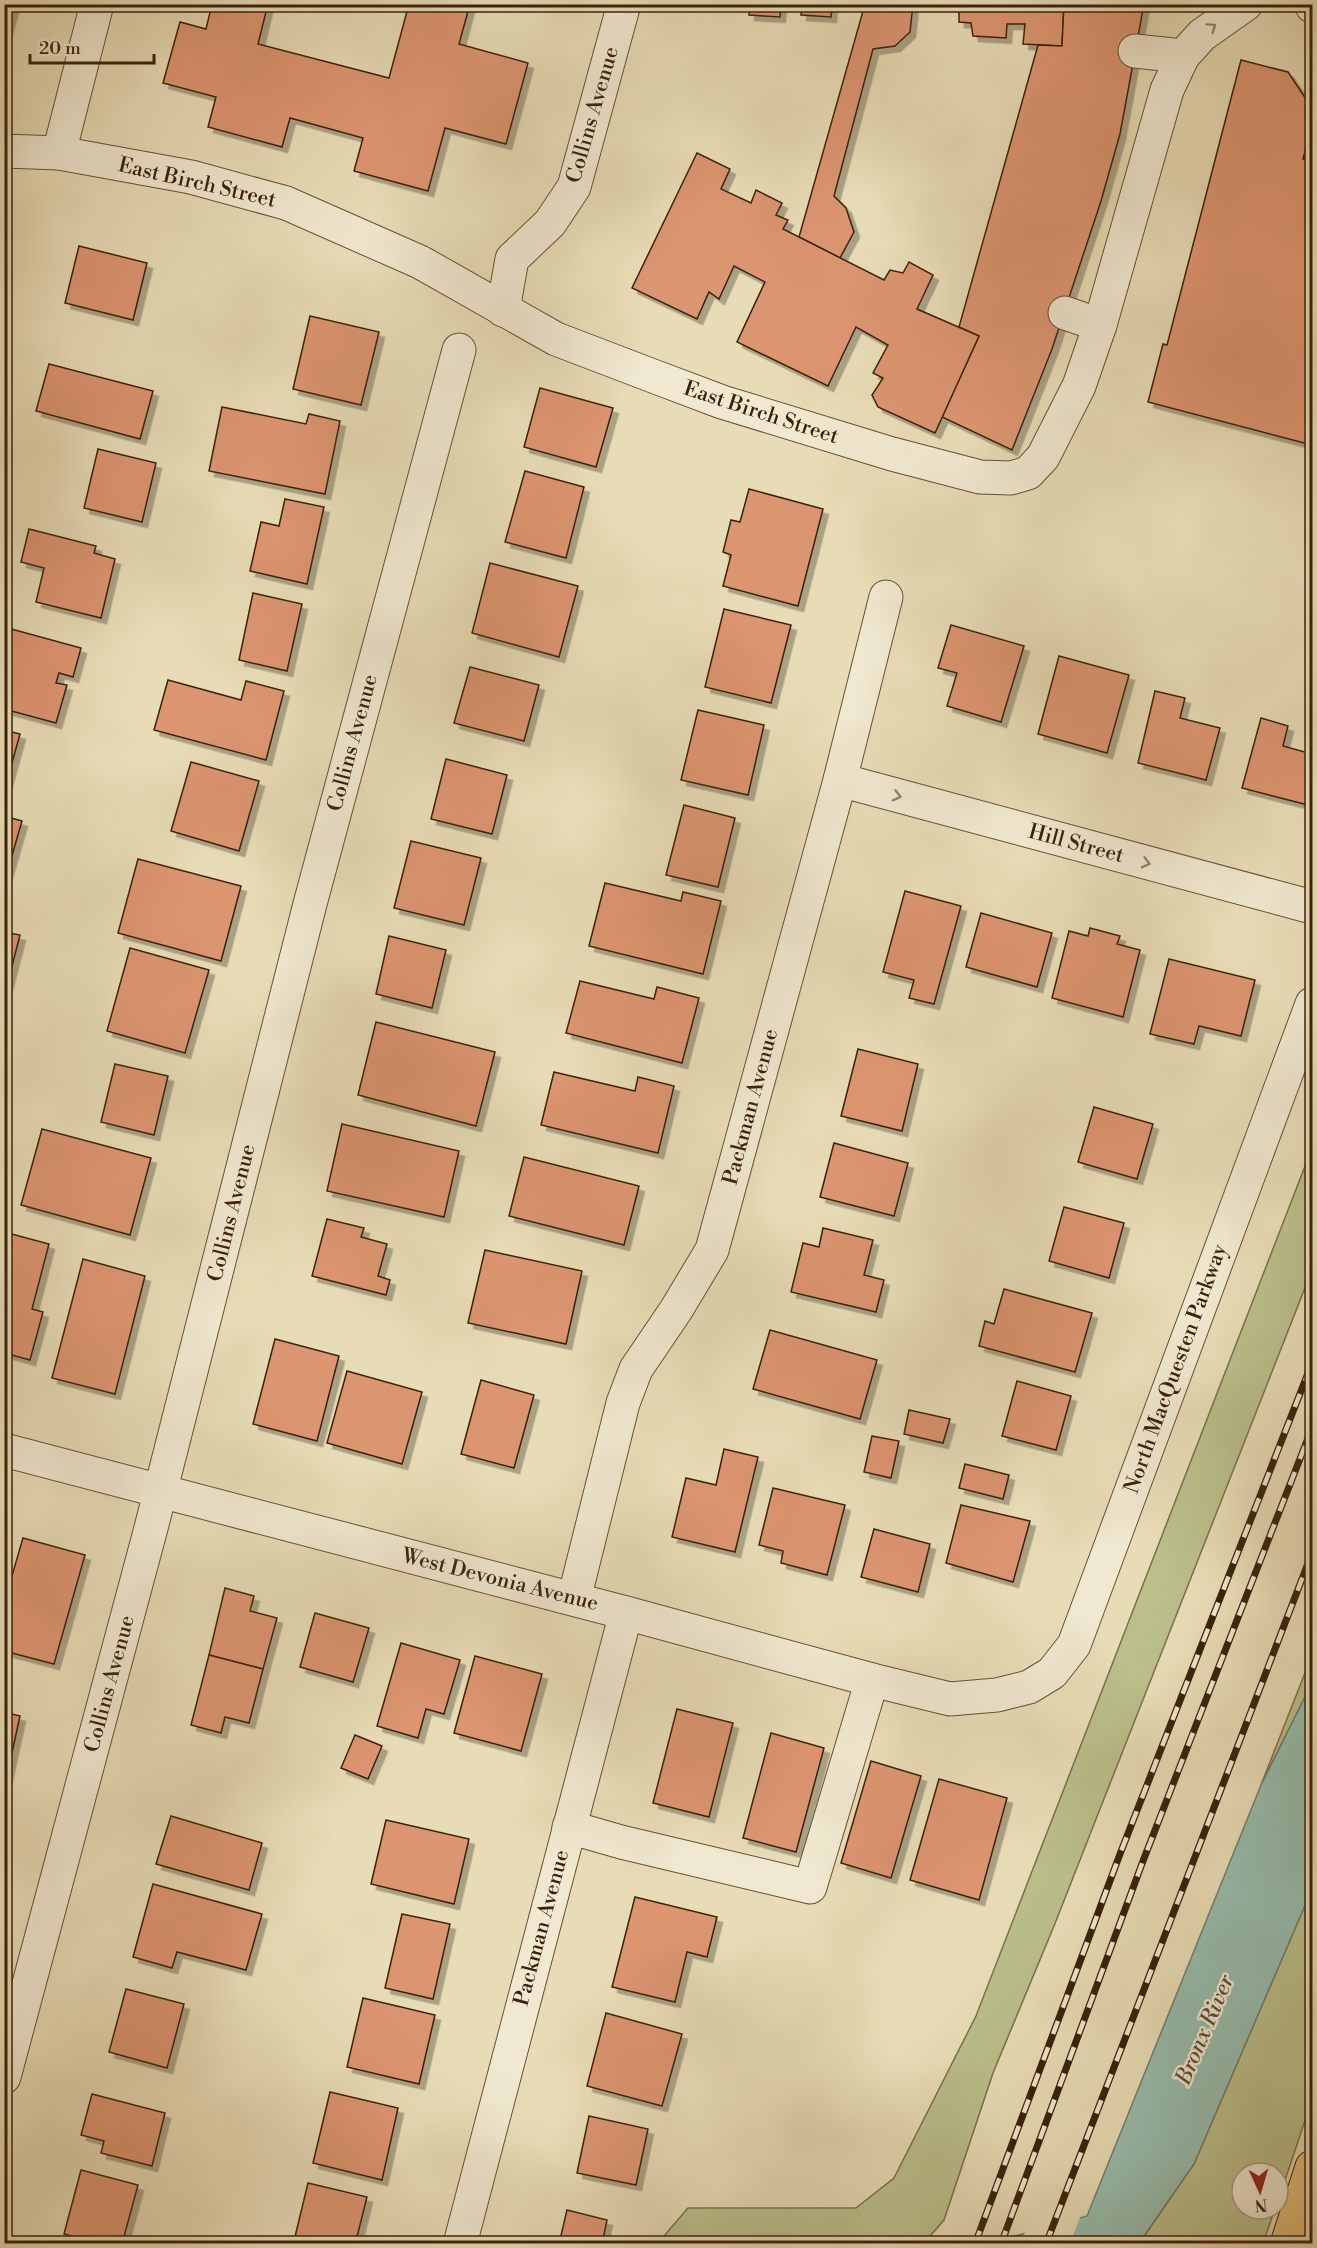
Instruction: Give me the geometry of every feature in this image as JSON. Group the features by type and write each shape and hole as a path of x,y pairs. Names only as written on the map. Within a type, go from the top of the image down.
{"highway":[{"path":"1287,2244 1312,2167"}],"street":[{"path":"58,153 97,4"},
{"name":"Collins Avenue","path":"503,310 512,259 550,223 574,187 624,4"},
{"name":"East Birch Street","path":"4,151 58,153 191,177 286,203 420,262 556,339 722,402 892,454 980,477 1011,478 1028,473 1043,457 1079,386 1100,325 1167,90 1183,56 1202,34 1246,4"},
{"path":"1135,51 1183,56"},
{"path":"1065,313 1100,325"},
{"name":"Collins Avenue","path":"4,2077 161,1491 310,904 459,350"},
{"name":"Packman Avenue","path":"574,1599 623,1403 636,1369 676,1310 712,1250 840,780 886,597"},
{"name":"Hill Street","path":"840,780 1312,907"},
{"name":"North MacQuesten Parkway","path":"997,1695 1029,1687 1052,1673 1074,1645 1312,1004"},
{"name":"West Devonia Avenue","path":"4,1450 626,1612 872,1680 950,1698 997,1695"},
{"name":"Packman Avenue","path":"460,2244 626,1612"},
{"path":"569,1827 621,1842 810,1887 872,1680"}],"green space":[{"path":"1312,1148 1312,1270 1054,1926 993,2073 944,2220 924,2243 658,2243 688,2208 856,2208 894,2178 976,2016"},
{"path":"1312,1655 1312,1683 1261,1785"},
{"path":"1312,1889 1312,2100 1290,2165 1290,2161 1230,2161 1230,2221 1271,2221 1263,2243 1139,2244 1194,2164"}],"water":[{"name":"Bronx River","path":"1312,1683 1312,1889 1194,2164 1139,2243 986,2244 1087,2216 1261,1785"}],"pier":[{"path":"1081,2215 1070,2243 1020,2243 1026,2230"}],"building":[{"path":"4,4 14,4 4,40"},
{"path":"212,4 268,4 258,44 389,78 409,4 470,4 459,44 528,63 506,144 445,128 428,191 354,171 363,138 290,118 282,147 208,127 216,97 163,83 180,22 206,29"},
{"path":"750,4 781,4 780,17 749,15"},
{"path":"802,4 832,4 831,17 801,15"},
{"path":"865,4 913,4 910,32 895,46 873,49 834,196 846,208 854,232 840,258 799,237"},
{"path":"955,4 1064,4 1062,46 1023,44 1025,24 1007,24 1006,38 973,36 971,23 959,22 959,5"},
{"path":"1064,4 1144,4 1120,134 1101,201 1052,349 1012,450 942,417 979,336 959,327 1038,45 1062,46"},
{"path":"1241,60 1288,72 1312,108 1312,125 1303,159 1312,161 1312,445 1148,402 1163,344 1167,345"},
{"path":"697,153 730,169 721,189 751,203 756,190 782,203 776,215 788,220 783,229 884,280 890,270 903,273 909,262 933,275 917,309 979,336 935,433 878,407 872,395 883,378 873,373 888,345 856,327 828,386 737,342 765,282 734,266 719,299 709,292 697,319 632,288"},
{"path":"79,246 147,263 133,320 65,303"},
{"path":"310,316 379,332 361,405 293,389"},
{"path":"49,364 153,391 140,439 36,411"},
{"path":"540,388 613,408 596,467 524,447"},
{"path":"222,407 306,424 309,414 340,421 325,494 209,471"},
{"path":"98,449 156,463 142,522 84,508"},
{"path":"525,471 584,487 566,558 505,542"},
{"path":"749,489 823,509 798,606 723,586 731,555 723,552 731,520 740,522"},
{"path":"285,499 324,507 307,584 250,571 261,522 279,526"},
{"path":"29,529 96,546 94,553 115,559 101,618 36,602 44,568 21,562"},
{"path":"490,563 578,586 559,657 472,633"},
{"path":"253,593 302,604 287,671 239,660"},
{"path":"724,609 791,625 771,703 705,687"},
{"path":"951,625 1024,646 1001,722 947,706 957,673 938,668"},
{"path":"4,627 81,648 73,677 59,673 56,683 67,685 56,723 4,709"},
{"path":"1059,656 1129,675 1107,753 1038,734"},
{"path":"470,667 539,685 524,741 454,723"},
{"path":"168,680 241,700 246,681 284,691 266,760 154,730"},
{"path":"1155,691 1185,698 1180,718 1220,728 1206,780 1138,763"},
{"path":"698,710 764,725 748,795 681,780"},
{"path":"1261,718 1288,726 1283,746 1312,754 1312,788 1308,805 1242,788"},
{"path":"4,730 20,734 4,792"},
{"path":"446,759 507,775 492,834 431,819"},
{"path":"191,762 259,781 239,851 171,831"},
{"path":"684,805 735,818 718,887 666,875"},
{"path":"4,816 22,821 4,883"},
{"path":"411,841 481,858 464,925 394,908"},
{"path":"138,859 241,886 221,961 118,933"},
{"path":"605,883 681,901 683,892 721,901 703,974 589,946"},
{"path":"905,891 961,906 934,1004 909,998 914,980 883,972"},
{"path":"981,913 1052,933 1037,987 966,967"},
{"path":"1090,928 1120,936 1117,944 1140,950 1123,1017 1052,998 1069,931 1088,936"},
{"path":"4,932 20,935 4,997"},
{"path":"389,936 446,950 432,1008 376,994"},
{"path":"130,948 209,970 185,1053 107,1031"},
{"path":"1169,959 1255,980 1241,1036 1199,1026 1194,1044 1150,1034"},
{"path":"580,981 654,999 657,987 699,998 682,1063 566,1033"},
{"path":"376,1022 495,1052 476,1126 358,1095"},
{"path":"858,1049 918,1064 902,1131 841,1116"},
{"path":"115,1064 168,1076 154,1135 101,1122"},
{"path":"554,1072 635,1091 638,1077 674,1086 658,1153 541,1125"},
{"path":"1094,1107 1153,1124 1137,1179 1078,1162"},
{"path":"342,1124 459,1151 444,1217 327,1191"},
{"path":"42,1129 151,1158 130,1235 21,1205"},
{"path":"834,1143 908,1163 894,1216 820,1197"},
{"path":"524,1157 639,1186 624,1245 509,1216"},
{"path":"1064,1207 1124,1223 1109,1278 1049,1261"},
{"path":"327,1219 364,1228 361,1237 387,1244 378,1276 390,1280 386,1295 312,1276"},
{"path":"823,1228 873,1240 864,1275 884,1280 876,1312 791,1292 803,1243 819,1247"},
{"path":"4,1232 49,1244 32,1309 43,1312 30,1360 4,1353"},
{"path":"485,1250 582,1271 566,1344 468,1323"},
{"path":"83,1259 145,1276 115,1394 52,1378"},
{"path":"1004,1289 1092,1313 1075,1372 979,1346 985,1321 994,1324"},
{"path":"770,1330 877,1360 860,1419 753,1389"},
{"path":"275,1339 339,1356 317,1441 253,1424"},
{"path":"347,1371 422,1392 402,1464 327,1443"},
{"path":"481,1380 534,1395 514,1468 461,1454"},
{"path":"1017,1381 1071,1396 1056,1450 1002,1436"},
{"path":"909,1410 950,1419 943,1443 904,1434"},
{"path":"872,1436 899,1441 891,1478 864,1472"},
{"path":"724,1449 758,1457 735,1552 672,1537 686,1478 716,1485"},
{"path":"965,1464 1009,1475 1003,1499 959,1488"},
{"path":"773,1488 845,1505 827,1575 781,1563 783,1551 759,1545"},
{"path":"961,1505 1030,1521 1013,1582 946,1563"},
{"path":"874,1529 930,1544 918,1592 861,1577"},
{"path":"23,1538 85,1555 54,1664 4,1651 4,1603"},
{"path":"225,1588 254,1596 250,1611 277,1618 263,1669 209,1655"},
{"path":"315,1613 369,1628 353,1682 300,1667"},
{"path":"401,1643 460,1660 444,1714 426,1709 418,1738 377,1726"},
{"path":"209,1655 263,1669 249,1723 225,1717 221,1733 191,1725"},
{"path":"475,1656 542,1674 521,1751 454,1733"},
{"path":"677,1709 733,1723 709,1817 653,1803"},
{"path":"4,1712 20,1716 6,1780 4,1779"},
{"path":"771,1733 824,1748 796,1852 743,1838"},
{"path":"355,1735 382,1746 368,1779 341,1768"},
{"path":"871,1761 921,1776 891,1878 841,1863"},
{"path":"939,1779 1007,1798 979,1900 910,1880"},
{"path":"171,1816 262,1843 249,1890 156,1864"},
{"path":"386,1820 469,1839 454,1904 371,1884"},
{"path":"153,1884 262,1914 246,1970 177,1952 172,1968 133,1957"},
{"path":"635,1897 717,1917 707,1957 687,1952 675,2002 612,1987"},
{"path":"402,1914 450,1924 433,1999 385,1988"},
{"path":"126,1989 184,2004 167,2068 109,2052"},
{"path":"363,1998 435,2015 419,2084 347,2067"},
{"path":"606,2013 682,2034 662,2106 587,2086"},
{"path":"330,2092 398,2108 382,2180 313,2163"},
{"path":"92,2094 165,2113 152,2166 101,2153 104,2141 81,2135"},
{"path":"589,2116 648,2129 636,2185 577,2173"},
{"path":"81,2170 138,2185 122,2244 101,2244 64,2234"},
{"path":"308,2183 367,2197 357,2237 375,2241 375,2244 305,2244 294,2241"},
{"path":"567,2210 607,2220 602,2244 559,2244"}],"railway":[{"path":"975,2244 1120,1854 1312,1363"},
{"path":"1001,2244 1143,1861 1312,1428"},
{"path":"1046,2244 1312,1553"}]}
